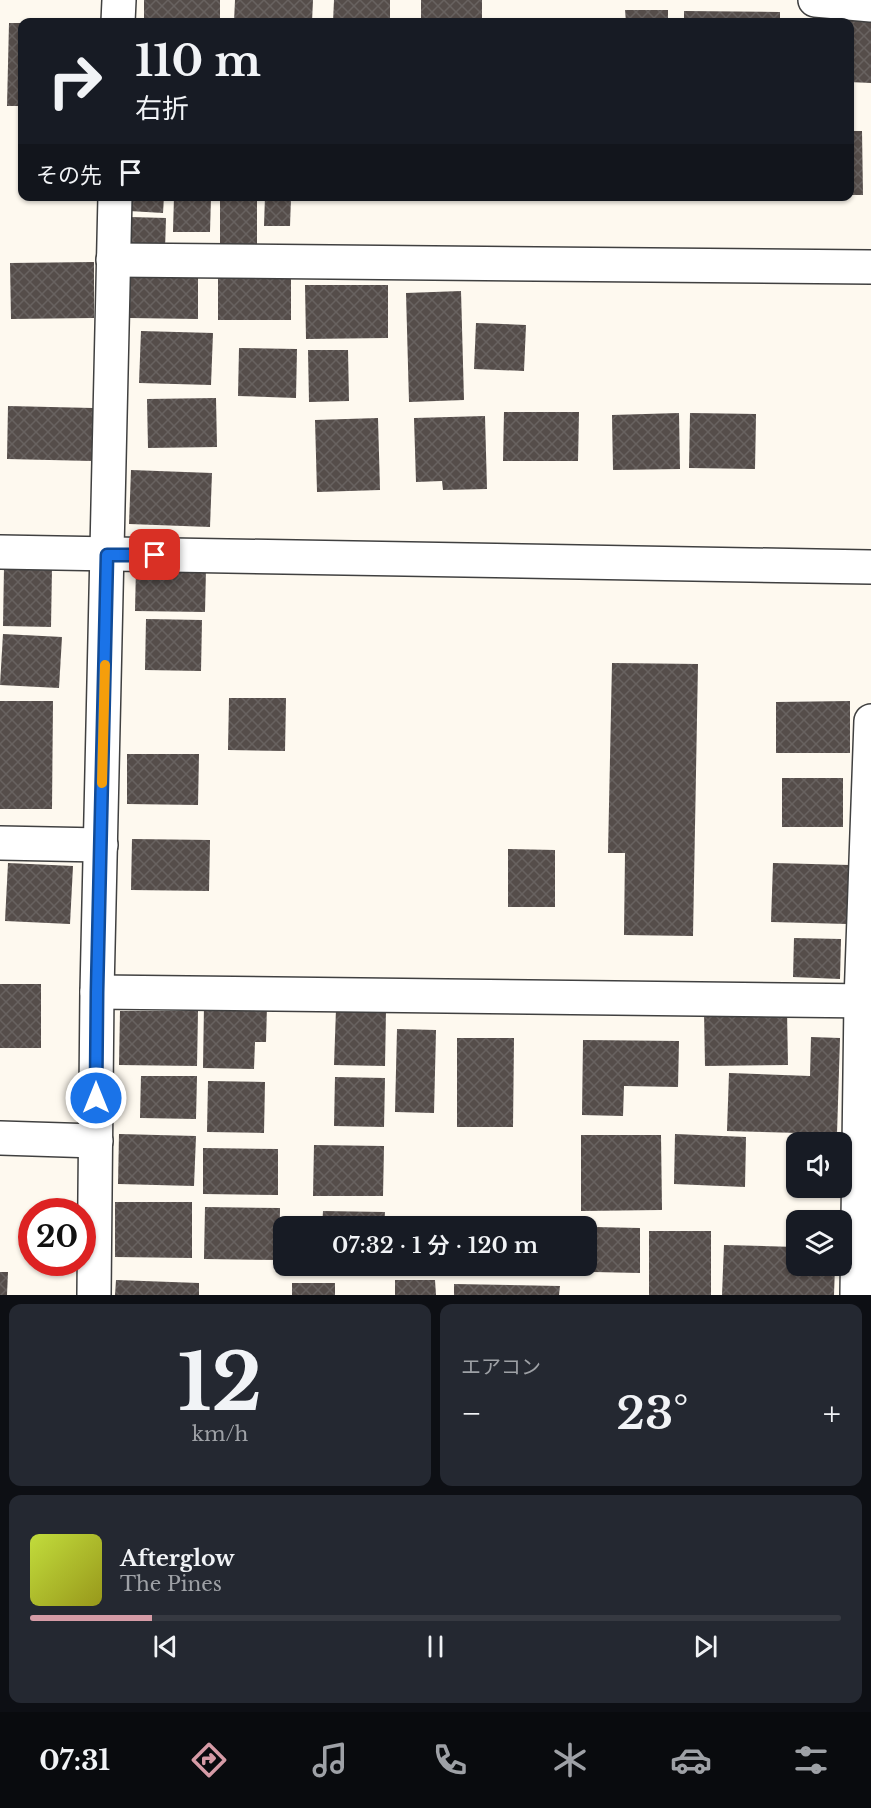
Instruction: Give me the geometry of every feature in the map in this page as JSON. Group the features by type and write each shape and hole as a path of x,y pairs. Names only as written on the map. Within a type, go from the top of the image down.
{"street":[{"path":"118,18 119,0"},
{"path":"815,0 871,5"},
{"path":"94,1295 97,992 115,201"},
{"path":"113,260 871,267"},
{"path":"0,552 871,567"},
{"path":"857,1295 866,1001 871,721"},
{"path":"0,843 101,845"},
{"path":"97,992 866,1001"},
{"path":"0,1138 96,1141"}],"building":[{"path":"144,0 220,0 220,18 144,18"},
{"path":"235,0 313,0 312,18 234,18"},
{"path":"334,0 390,0 390,18 333,18"},
{"path":"421,0 482,0 482,18 421,18"},
{"path":"625,10 668,10 668,18 626,18"},
{"path":"684,11 780,12 780,18 684,18"},
{"path":"854,20 871,20 871,83 854,82"},
{"path":"9,23 18,23 18,106 7,106"},
{"path":"854,131 862,131 863,195 854,195"},
{"path":"130,201 164,201 163,213 129,211"},
{"path":"174,201 211,201 210,232 173,232"},
{"path":"220,201 257,201 257,246 220,246"},
{"path":"265,201 291,201 290,226 264,226"},
{"path":"130,217 166,218 165,249 129,249"},
{"path":"94,262 94,318 11,319 10,263"},
{"path":"130,273 198,274 198,319 129,318"},
{"path":"291,276 291,320 218,320 218,277"},
{"path":"305,285 388,285 388,338 306,339"},
{"path":"461,291 464,400 409,402 406,293"},
{"path":"476,323 526,325 524,371 474,369"},
{"path":"141,331 213,333 211,385 139,383"},
{"path":"239,348 297,349 296,398 238,396"},
{"path":"308,350 348,350 349,401 309,402"},
{"path":"216,398 217,447 148,448 147,399"},
{"path":"8,406 93,408 92,461 7,459"},
{"path":"504,412 579,412 578,461 503,461"},
{"path":"679,413 680,469 613,470 612,415"},
{"path":"690,413 756,414 755,469 689,468"},
{"path":"485,416 487,489 443,490 442,481 416,482 414,418"},
{"path":"378,418 380,490 317,492 315,420"},
{"path":"131,470 212,473 210,527 129,524"},
{"path":"4,567 52,567 51,627 3,626"},
{"path":"136,567 206,569 205,612 135,611"},
{"path":"146,619 202,620 201,671 145,670"},
{"path":"3,634 62,637 59,688 0,685"},
{"path":"612,663 698,664 693,936 624,935 625,853 608,853"},
{"path":"229,698 286,698 285,751 228,750"},
{"path":"0,701 53,701 52,809 0,809"},
{"path":"850,701 850,753 776,753 776,702"},
{"path":"127,754 199,754 198,805 127,804"},
{"path":"782,778 843,778 843,827 782,827"},
{"path":"132,839 210,840 209,891 131,890"},
{"path":"508,849 555,850 555,907 508,907"},
{"path":"8,863 73,866 70,924 5,921"},
{"path":"773,863 850,865 848,924 771,922"},
{"path":"794,938 841,939 840,979 793,977"},
{"path":"0,984 41,984 41,1048 0,1048"},
{"path":"204,1005 267,1006 266,1042 255,1042 254,1069 203,1068"},
{"path":"336,1009 386,1010 385,1066 334,1065"},
{"path":"704,1010 787,1010 788,1065 705,1066"},
{"path":"120,1011 198,1011 197,1066 119,1065"},
{"path":"397,1029 436,1030 434,1113 395,1112"},
{"path":"811,1037 840,1038 837,1132 727,1131 729,1073 810,1076"},
{"path":"457,1038 514,1038 513,1127 457,1127"},
{"path":"583,1040 679,1041 678,1087 624,1086 623,1116 582,1115"},
{"path":"141,1076 197,1076 196,1119 140,1118"},
{"path":"335,1077 385,1078 384,1127 334,1126"},
{"path":"208,1081 265,1082 264,1133 207,1132"},
{"path":"119,1134 196,1136 194,1186 118,1184"},
{"path":"675,1134 746,1137 745,1187 674,1184"},
{"path":"581,1135 661,1135 662,1210 581,1211"},
{"path":"314,1145 384,1146 383,1196 313,1196"},
{"path":"203,1148 278,1149 278,1195 203,1194"},
{"path":"115,1202 192,1202 192,1258 115,1257"},
{"path":"205,1207 280,1208 280,1216 273,1216 273,1260 204,1259"},
{"path":"323,1211 385,1212 385,1216 323,1216"},
{"path":"597,1227 640,1228 640,1273 597,1272"},
{"path":"649,1231 711,1231 711,1295 649,1295"},
{"path":"724,1245 786,1247 786,1276 835,1276 834,1295 722,1295"},
{"path":"0,1272 8,1272 7,1295 0,1295"},
{"path":"116,1280 199,1283 199,1295 115,1295"},
{"path":"395,1280 435,1280 436,1295 395,1295"},
{"path":"292,1283 335,1283 335,1295 292,1295"},
{"path":"454,1284 560,1286 559,1295 454,1295"}],"slow traffic":[{"path":"102,783 105,665"}],"route":[{"path":"96,1098 107,555 155,555"}]}
